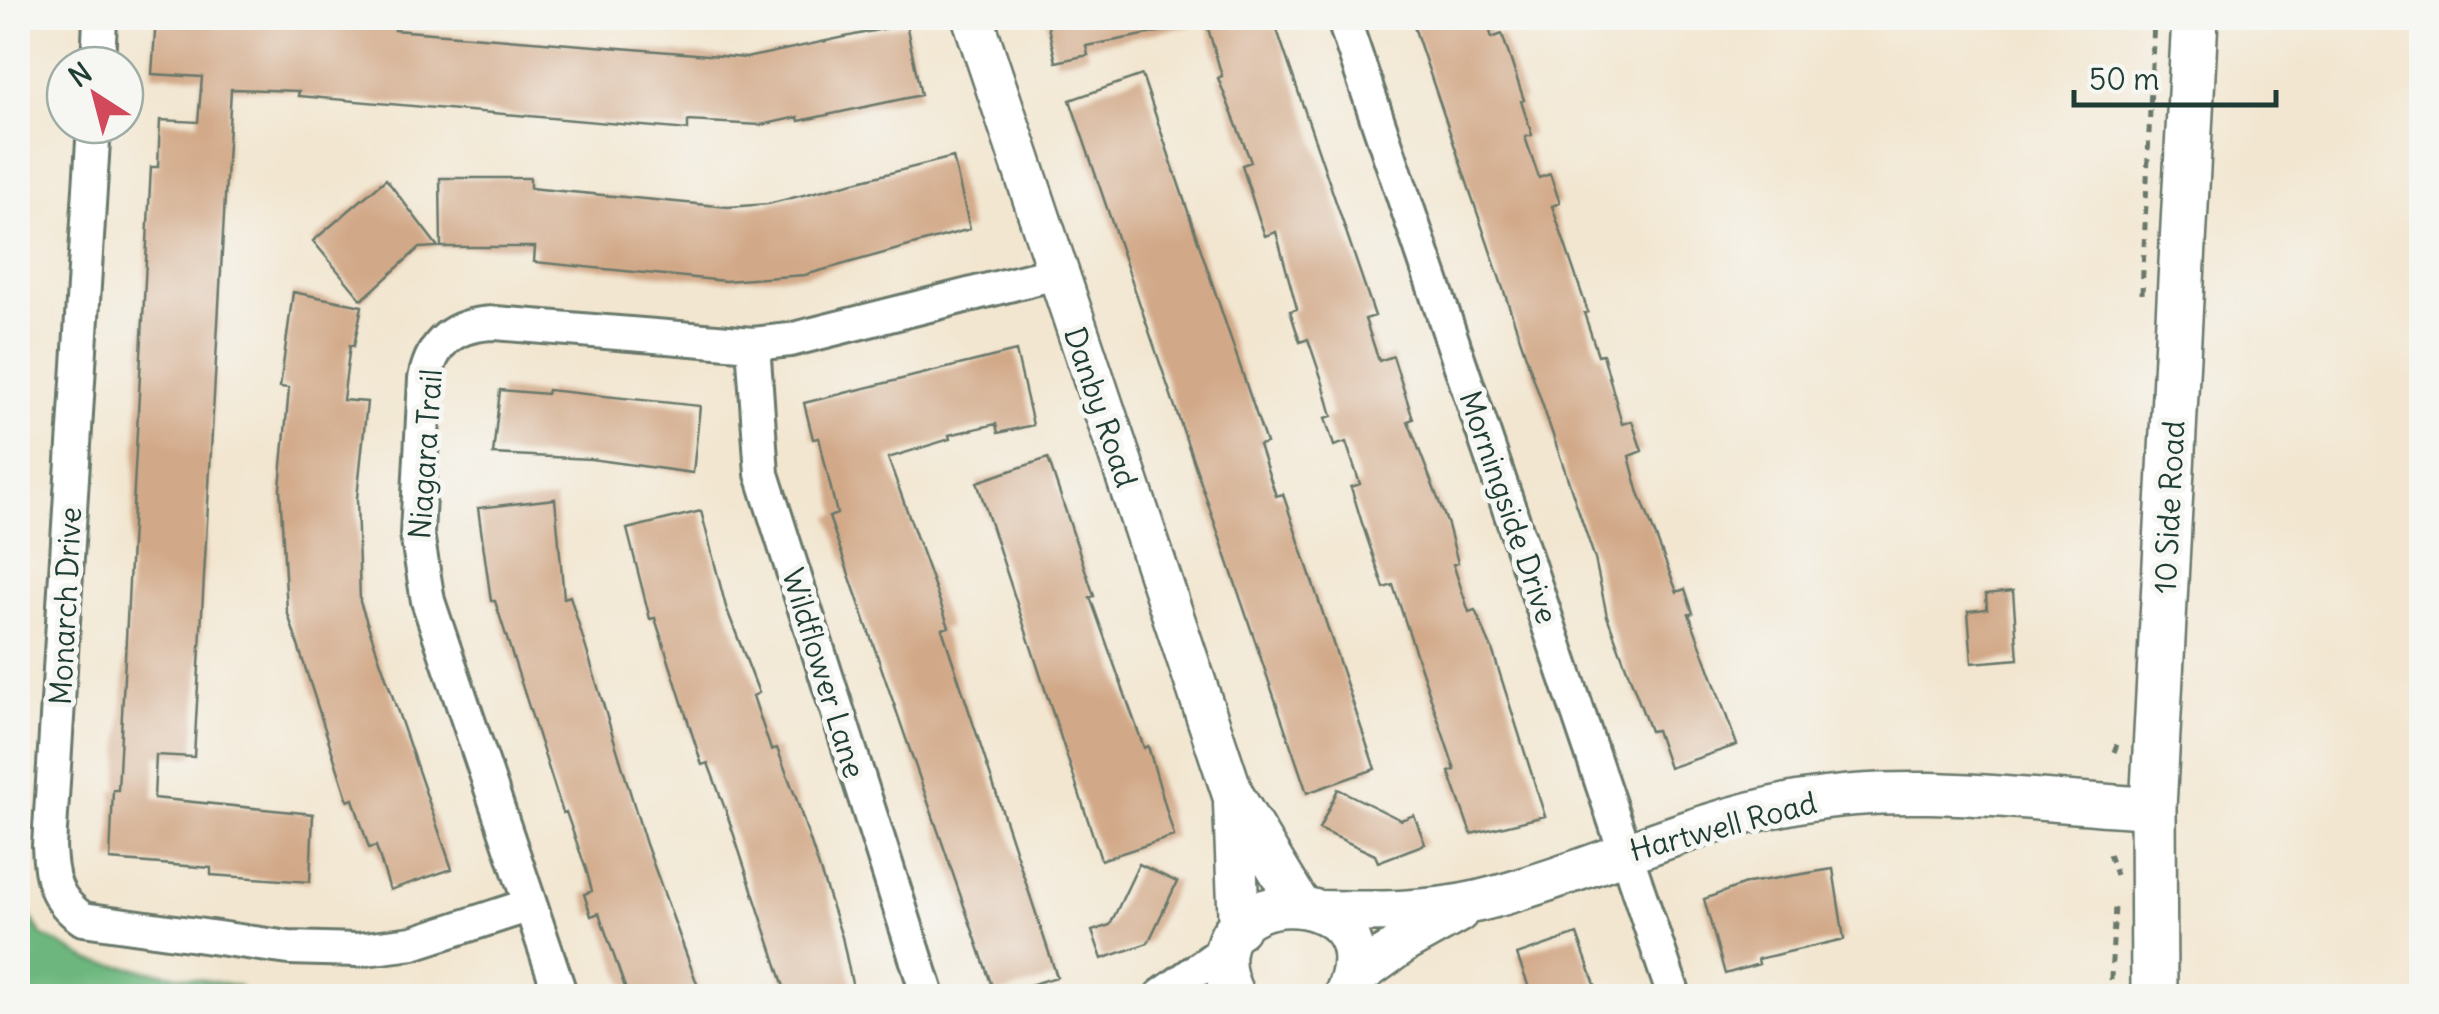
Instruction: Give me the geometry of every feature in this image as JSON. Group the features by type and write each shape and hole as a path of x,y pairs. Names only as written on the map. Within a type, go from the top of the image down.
{"main road":[{"name":"10 Side Road","path":"2154,996 2153,808 2195,18"}],"street":[{"path":"99,45 100,18"},
{"name":"Danby Road","path":"973,18 1233,795 1310,908 1338,926 1349,946 1347,989"},
{"name":"Morningside Drive","path":"1343,18 1674,996"},
{"name":"Monarch Drive","path":"93,145 50,846 50,873 58,894 84,918 326,950 384,949 530,905"},
{"name":"Niagara Trail","path":"561,996 434,620 419,560 417,534 429,359 442,339 466,324 754,344 790,340 1056,274"},
{"name":"Wildflower Lane","path":"754,344 762,474 928,996"},
{"name":"Hartwell Road","path":"1233,938 1266,907 1397,913 1478,901 1749,813 1836,796 1908,792 2153,808"},
{"name":"Danby Road","path":"1233,795 1233,938 1226,971 1234,996"},
{"name":"Hartwell Road","path":"1347,989 1406,941 1478,901"},
{"path":"1161,996 1233,938"}],"path":[{"path":"2109,854 2117,878"},
{"path":"2110,996 2116,894"}],"green space":[{"path":"18,897 42,935 91,961 239,986 240,996 18,996"}],"building":[{"path":"156,18 298,18 395,26 394,30 746,58 906,24 921,95 799,121 798,117 761,125 688,121 688,130 298,96 299,91 231,89 194,757 156,755 154,798 313,814 310,882 211,875 211,868 110,860 113,790 118,790 151,167 158,167 160,120 198,122 202,77 152,74"},
{"path":"1046,18 1190,18 1191,26 1086,46 1088,55 1056,62"},
{"path":"1205,18 1273,18 1375,316 1365,319 1379,361 1393,356 1413,419 1408,421 1448,525 1458,563 1453,564 1469,612 1475,610 1492,649 1545,816 1471,834 1449,772 1455,770 1393,585 1384,588 1362,523 1351,487 1360,484 1346,442 1334,446 1325,418 1332,416 1322,380 1308,339 1300,342 1290,311 1297,309 1276,232 1265,236 1255,207 1242,165 1251,162 1218,78 1222,76"},
{"path":"1411,18 1486,18 1492,38 1502,34 1532,135 1525,137 1539,178 1550,174 1560,203 1552,206 1588,312 1584,313 1598,355 1603,354 1622,424 1632,421 1642,451 1629,456 1638,490 1677,592 1685,589 1693,613 1689,614 1737,745 1669,768 1656,730 1650,731 1607,616 1595,559"},
{"path":"1142,75 1266,443 1259,445 1276,496 1283,494 1375,769 1307,793 1070,100"},
{"path":"953,157 970,229 805,275 725,281 534,262 535,247 441,247 440,178 530,178 530,188 728,207 768,204"},
{"path":"386,179 438,247 419,248 362,300 313,241"},
{"path":"293,292 362,306 354,346 350,345 343,400 367,402 357,498 360,602 452,869 390,890 376,846 369,848 353,799 348,801 287,611 280,488 289,388 280,387"},
{"path":"1016,351 1033,425 998,433 996,424 949,435 950,439 888,458 949,627 942,629 1057,977 995,995 829,517 837,514 819,438 813,439 804,403"},
{"path":"500,390 547,394 548,390 700,406 693,473 591,459 493,454"},
{"path":"1048,458 1094,596 1090,597 1144,748 1148,746 1174,836 1101,860 977,482"},
{"path":"555,499 564,598 570,596 646,844 700,992 685,996 628,996 599,913 591,916 584,894 592,891 586,869 566,812 563,813 495,601 491,601 478,508"},
{"path":"701,511 726,607 759,693 753,696 771,750 777,748 796,798 842,937 854,993 787,996 727,814 708,763 702,765 655,618 650,619 627,529"},
{"path":"2013,591 2018,659 1972,663 1968,611 1987,609 1986,594"},
{"path":"1338,789 1401,820 1414,815 1425,844 1378,862 1375,855 1319,829"},
{"path":"1139,864 1177,882 1148,943 1102,959 1092,931 1110,925"},
{"path":"1833,869 1844,939 1758,959 1759,964 1725,974 1704,899 1748,883"},
{"path":"1577,934 1599,996 1532,996 1517,955"}]}
